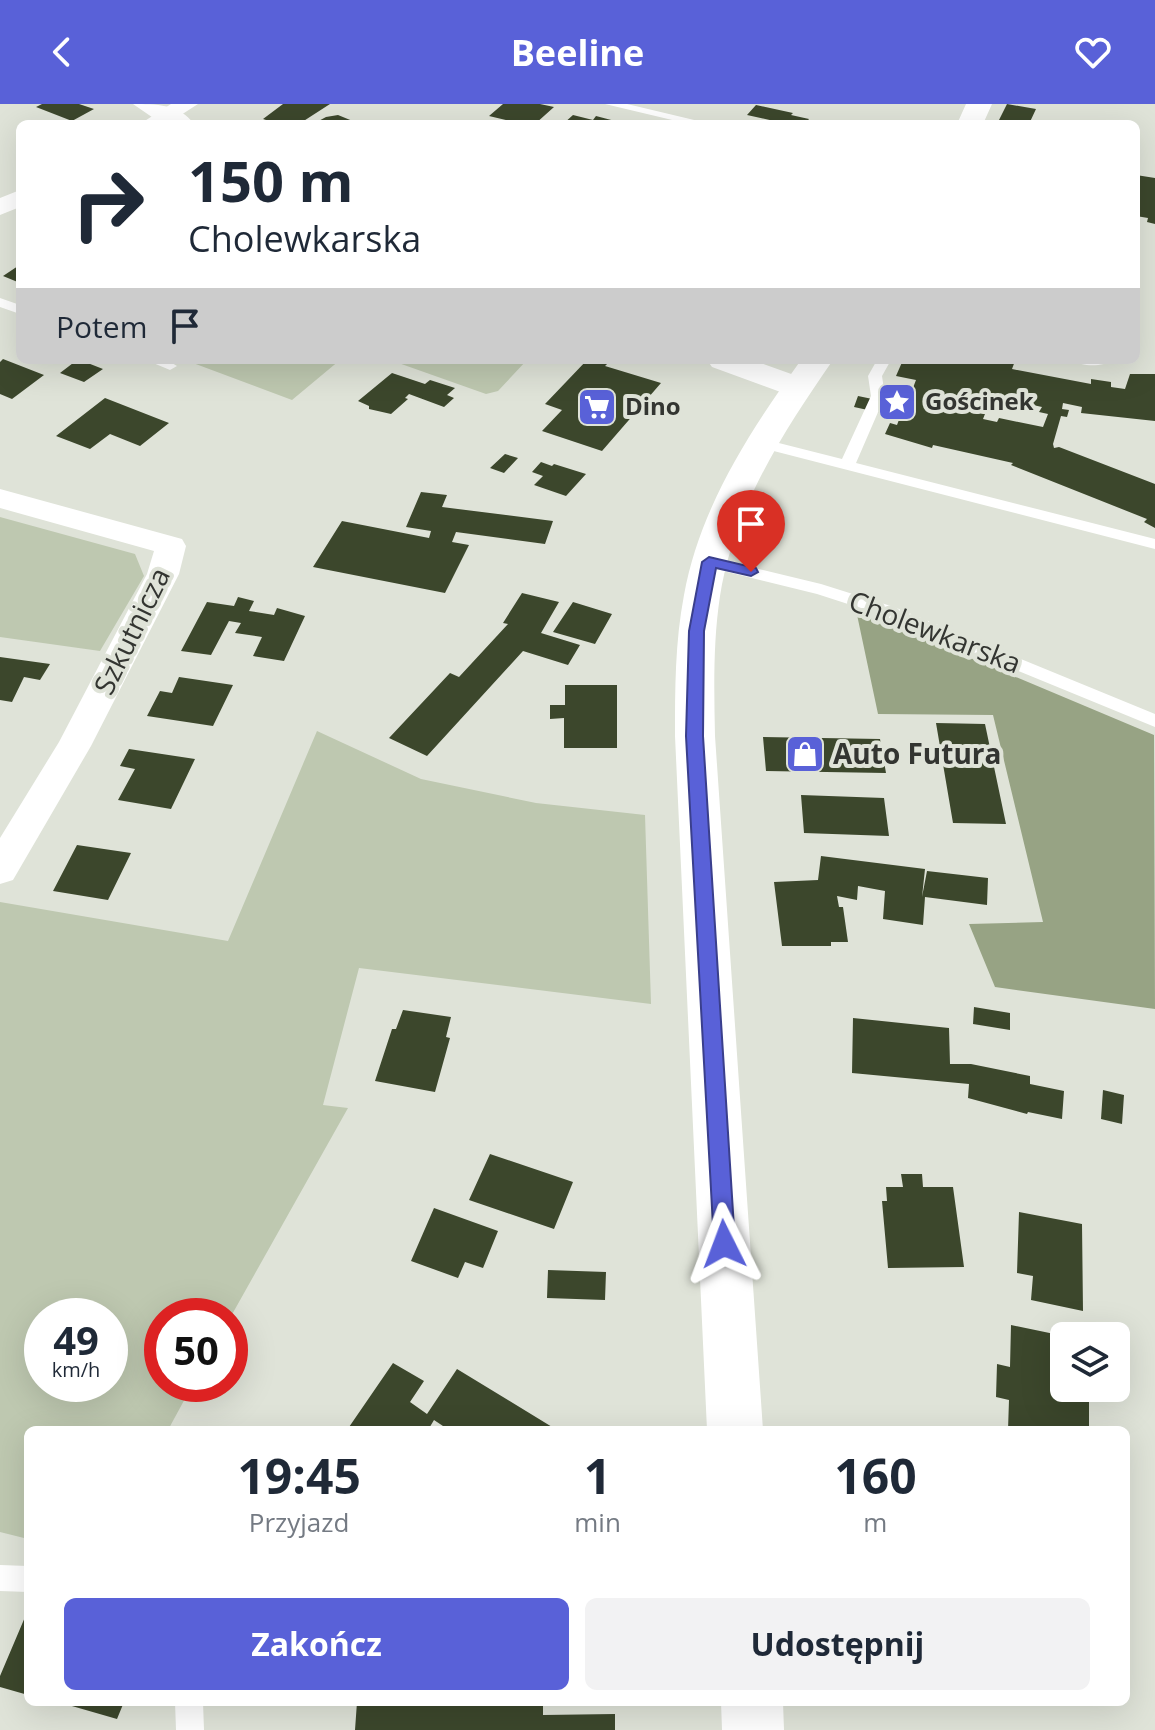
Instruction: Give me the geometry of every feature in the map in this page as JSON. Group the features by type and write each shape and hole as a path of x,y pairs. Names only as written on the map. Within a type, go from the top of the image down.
{"main road":[{"path":"734,364 797,387"},
{"path":"735,1426 695,736 697,631 709,562 725,512 759,443 814,364"},
{"path":"752,1706 753,1730"}],"street":[{"name":"Szkutnicza","path":"0,498 171,546 163,574 81,733 0,870"}],"lane":[{"path":"611,104 686,120"},
{"path":"164,364 170,366"},
{"path":"847,465 878,396 875,376 882,364"},
{"path":"759,443 1155,544"},
{"name":"Cholewkarska","path":"709,562 821,589 888,611 1155,721"},
{"path":"0,1578 24,1579"},
{"path":"189,1706 190,1730"}],"green space":[{"path":"196,364 335,364 292,400"},
{"path":"401,364 523,364 498,391 486,394"},
{"path":"0,517 135,554 144,576 100,651 0,637"},
{"path":"856,610 1154,735 1155,1009 995,987 969,924 1043,922 993,715 878,714"},
{"path":"317,731 421,779 536,803 645,815 651,1004 359,968 323,1105 348,1108 241,1298 144,1298 144,1402 183,1402 170,1426 24,1426 24,1538 0,1532 0,902 228,941"}],"building":[{"path":"42,104 79,104 94,109 69,120 36,107"},
{"path":"283,104 330,104 305,120 263,119"},
{"path":"503,104 554,107 539,120 506,120 489,116"},
{"path":"1007,104 1036,109 1031,120 999,120"},
{"path":"756,105 809,119 770,120 747,115"},
{"path":"338,115 350,120 320,120"},
{"path":"573,115 593,120 567,120"},
{"path":"1140,176 1155,178 1155,224 1147,222 1148,218 1140,217"},
{"path":"16,267 16,281 3,276"},
{"path":"3,359 44,375 12,399 0,394 0,362"},
{"path":"72,364 90,364 103,369 84,382 60,373"},
{"name":"Dino","path":"583,364 607,364 605,366 661,383 602,451 542,431 562,410 545,404"},
{"path":"901,364 1014,364 1012,369 1091,384 1091,379 1111,382 1111,387 1125,389 1130,374 1155,374 1155,421 1081,413 1082,407 1063,403 1062,409 1069,410 1067,417 1061,416 1053,444 1054,448 1059,447 1155,484 1155,528 1144,522 1147,519 1011,465 1013,463 933,445 932,448 885,434 890,423 897,425 900,417 854,407 858,396 906,406 916,380 896,376","holes":["992,396 1042,407 1039,412 1048,414 1043,427 999,418 997,422 983,419"]},
{"path":"392,373 425,384 430,380 455,388 447,395 454,398 444,407 409,394 405,398 408,399 391,414 369,409 369,406 358,401"},
{"path":"105,398 169,423 140,446 110,434 90,449 56,436"},
{"path":"505,454 518,458 504,473 490,468"},
{"path":"541,462 586,474 566,496 534,485 543,476 532,472"},
{"path":"421,492 447,495 442,507 553,521 545,544 456,532 452,542 469,545 445,593 313,567 342,521 429,538 431,531 406,527"},
{"path":"522,593 559,602 541,633 580,645 568,665 523,651 427,756 389,738 450,673 459,677 508,624 503,623"},
{"path":"238,597 254,601 249,611 274,615 277,608 305,616 284,661 253,656 262,637 235,633 241,623 229,621 211,655 181,651 207,602 234,606"},
{"path":"573,602 612,614 595,644 553,632"},
{"path":"0,657 50,664 40,680 24,677 12,702 0,700"},
{"path":"179,677 233,685 213,726 147,716 160,691 172,693"},
{"path":"565,685 617,685 617,748 564,748 564,718 550,719 550,705 565,705"},
{"path":"936,723 985,724 1006,824 953,823"},
{"path":"763,737 880,739 886,773 766,771"},
{"path":"129,749 195,759 171,809 118,800 135,769 120,766"},
{"path":"801,795 884,798 889,836 804,833"},
{"path":"77,845 131,853 108,900 53,891"},
{"path":"821,856 925,869 922,897 927,871 988,878 987,905 925,897 923,925 883,919 885,891 858,886 857,900 837,896 839,907 843,907 848,942 831,942 831,946 782,946 774,882 818,880"},
{"path":"974,1007 1010,1013 1010,1030 973,1024"},
{"path":"403,1010 451,1017 446,1037 450,1038 435,1092 375,1081 392,1029 396,1029"},
{"path":"853,1018 949,1028 950,1064 971,1064 1030,1076 1030,1084 1064,1091 1062,1119 1027,1114 968,1098 969,1084 852,1073"},
{"path":"1103,1090 1124,1095 1122,1124 1101,1119"},
{"path":"490,1154 573,1182 554,1229 469,1200"},
{"path":"901,1174 922,1174 923,1187 953,1187 964,1267 888,1268 882,1201 887,1201 886,1187 903,1187"},
{"path":"434,1208 498,1231 483,1268 465,1262 458,1278 411,1261"},
{"path":"1019,1212 1082,1224 1083,1311 1031,1300 1033,1276 1017,1273"},
{"path":"548,1270 606,1272 605,1300 547,1298"},
{"path":"1011,1325 1050,1333 1050,1402 1089,1402 1089,1426 1008,1426 1009,1400 996,1397 997,1364 1010,1367"},
{"path":"393,1363 424,1381 410,1402 427,1414 457,1369 550,1426 443,1426 434,1420 430,1426 350,1426"},
{"path":"24,1619 24,1694 0,1687 0,1676"},
{"path":"72,1706 122,1706 117,1719"},
{"path":"357,1706 543,1706 543,1715 615,1714 615,1730 355,1730"}],"place":[{"name":"Gościnek","path":"897,402"},
{"name":"Dino","path":"597,407"},
{"name":"Auto Futura","path":"805,754"}],"route":[{"path":"724,1244 695,736 695,672 697,631 709,562 751,572"}]}
